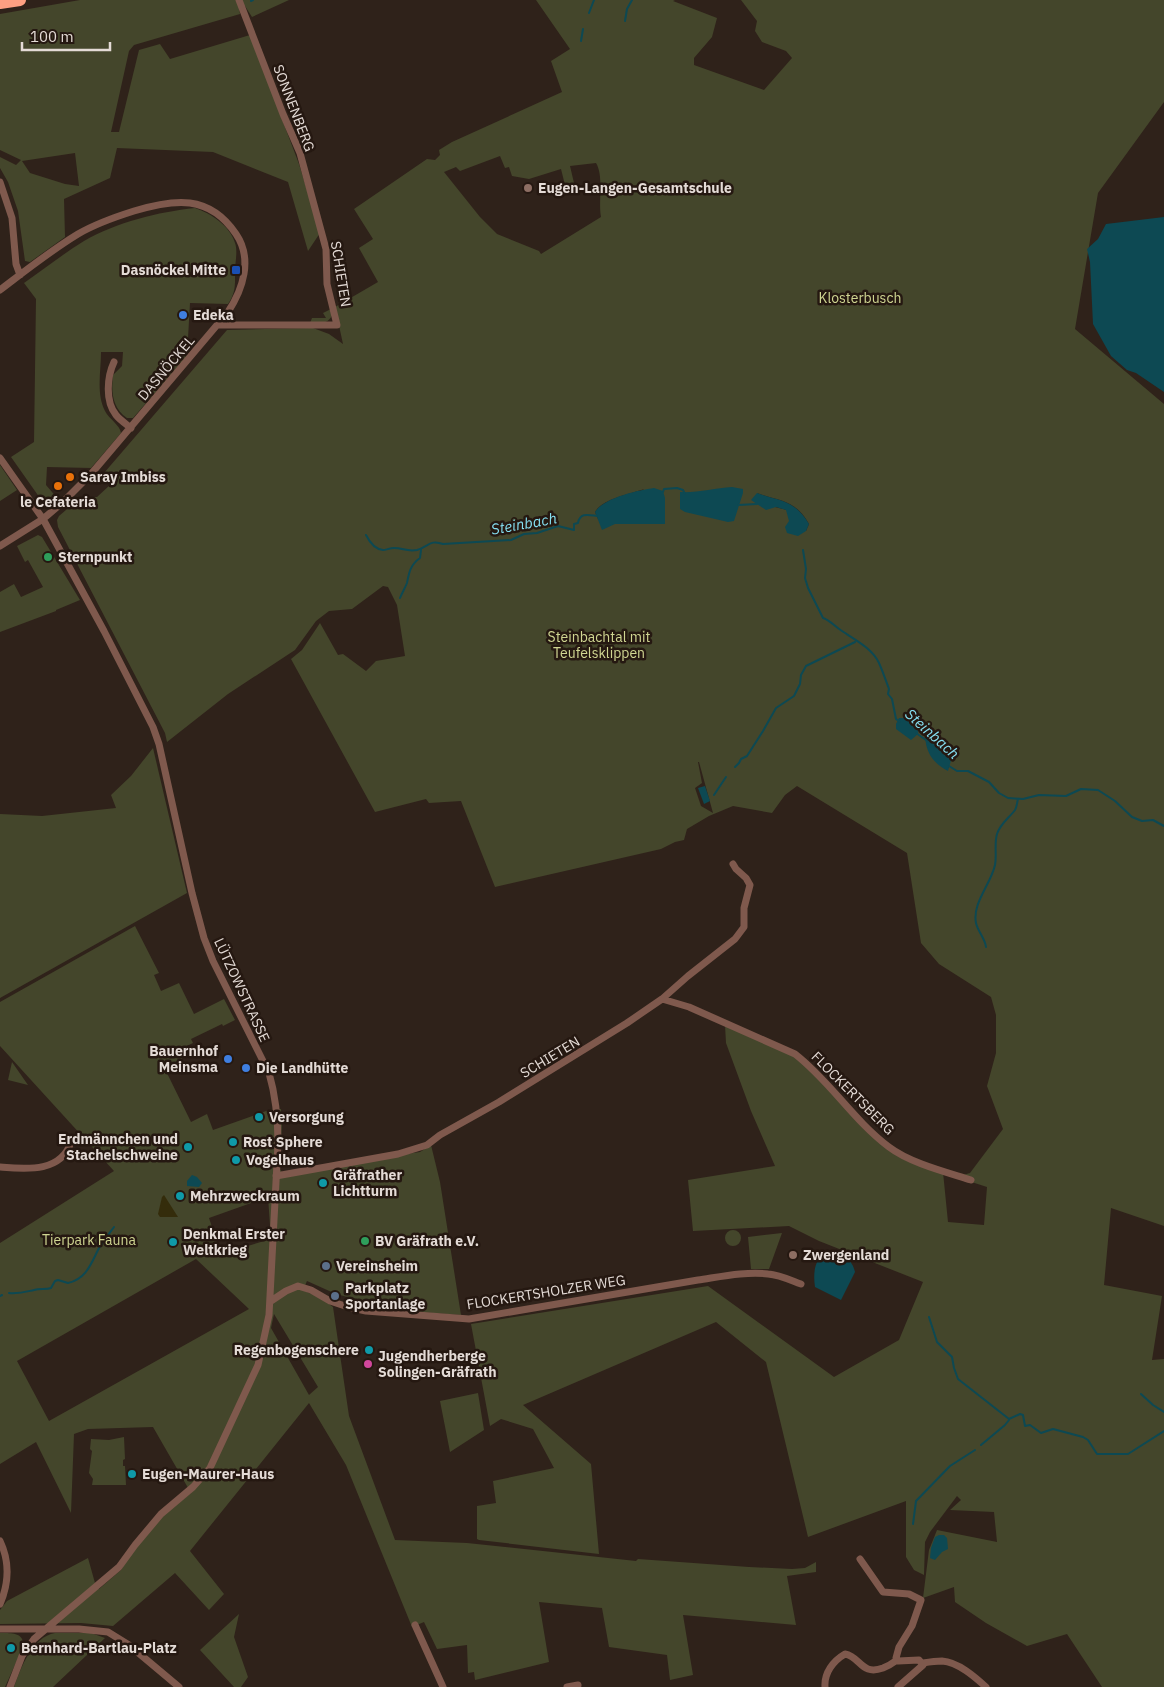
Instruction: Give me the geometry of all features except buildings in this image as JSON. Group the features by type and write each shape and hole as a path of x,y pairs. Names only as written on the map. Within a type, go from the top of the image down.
{"highway":[{"path":"0,3 20,0"}],"street":[{"name":"SONNENBERG","path":"240,3 282,114 300,153 320,228"},
{"path":"0,182 12,218 16,264 20,275"},
{"name":"DASNÖCKEL","path":"0,290 77,234 117,217 166,203 181,202 200,205 216,212 230,225 237,236 243,252 244,271 241,288 236,300 219,325 91,474 43,519 0,546"},
{"name":"SCHIETEN","path":"219,325 336,325 327,284 326,248 320,228"},
{"path":"114,362 109,375 108,393 110,405 117,416 131,428"},
{"name":"LÜTZOWSTRASSE","path":"0,458 43,519 156,735 204,938 213,961 269,1074 273,1086 278,1119 269,1315 258,1365 210,1468 193,1487 161,1514 119,1567 27,1648 10,1687"},
{"name":"SCHIETEN","path":"276,1176 398,1154 427,1145 440,1135 600,1041 662,999 735,939 742,931 745,920 744,908 750,886 734,864"},
{"name":"FLOCKERTSBERG","path":"662,999 689,1007 795,1054 809,1065 857,1117 889,1148 907,1157 971,1180"},
{"path":"0,1167 36,1169 52,1164 66,1152 71,1142"},
{"name":"FLOCKERTSHOLZER WEG","path":"271,1301 286,1290 298,1286 312,1290 348,1307 366,1311 469,1318 698,1280 733,1276 768,1274 781,1276 802,1284"},
{"path":"0,1541 5,1551 8,1566 6,1587 0,1604"},
{"path":"860,1559 883,1592 908,1594 921,1600 912,1626 896,1654 897,1660"},
{"path":"415,1625 444,1687"},
{"path":"0,1629 91,1629 111,1633 129,1645 179,1687"},
{"path":"825,1687 827,1672 845,1654 851,1656 869,1670 877,1670 897,1660 916,1660 923,1663 942,1661 952,1663 986,1687"},
{"path":"898,1687 922,1668 923,1663"},
{"path":"567,1687 578,1685"}],"green space":[{"path":"80,0 289,0 252,17 245,6 239,7 240,14 134,45 129,51 111,132 119,132 139,50 160,44 170,59 250,35 299,164 320,233 308,251 288,182 213,152 117,148 110,178 64,199 65,237 30,262 25,261 18,211 8,182 0,168 0,157 16,165 21,160 0,150 0,14","holes":["75,153 79,186 65,184 30,173 22,161"]},
{"name":"Klosterbusch","path":"536,0 675,0 673,1 717,18 712,37 694,58 694,65 764,90 792,58 786,51 762,42 755,31 757,21 741,0 1164,0 1164,102 1098,193 1075,329 1164,404 1164,1226 1111,1208 1104,1285 1162,1296 1152,1360 1164,1359 1164,1687 1102,1687 1067,1634 1027,1646 986,1623 955,1602 954,1587 923,1598 929,1550 937,1530 997,1542 994,1512 950,1510 961,1500 957,1496 930,1532 925,1542 924,1575 914,1570 906,1557 906,1501 808,1537 766,1362 716,1322 523,1405 591,1464 599,1554 477,1539 477,1506 496,1503 493,1481 554,1468 533,1429 501,1419 490,1426 471,1324 708,1286 834,1377 899,1340 923,1282 819,1241 789,1226 693,1231 688,1180 775,1166 751,1111 726,1043 725,1025 787,1052 808,1065 892,1152 943,1172 948,1222 984,1225 987,1187 956,1177 970,1173 1003,1129 987,1086 996,1053 996,1015 991,997 939,964 921,943 907,853 797,786 785,795 772,813 733,806 709,816 687,829 684,840 661,849 495,887 461,801 429,803 426,799 375,812 291,659 302,650 320,623 338,655 343,654 366,671 376,661 405,656 397,605 388,587 383,586 352,609 329,611 316,621 295,650 228,694 167,742 165,733 58,527 57,520 59,516 81,497 97,497 110,485 98,480 227,330 313,328 329,334 343,344 335,307 378,282 359,248 373,239 354,209 427,159 435,160 440,155 439,150 452,142 562,92 551,61 570,49","holes":["500,156 505,168 509,167 512,176 529,179 561,169 565,185 574,183 570,166 596,163 600,175 601,217 541,254 539,251 497,234 480,217 444,172 456,167 460,171","644,489 598,519 595,512 599,507 617,497","757,493 787,502 793,506 804,516 809,524 806,531 787,510 775,507","698,762 713,813 701,806 695,788 702,783"]},
{"path":"195,208 220,221 233,237 236,253 235,284 231,300 228,304 190,303 187,356 133,418 127,418 118,409 115,404 112,387 113,375 122,366 123,352 101,352 100,390 102,404 107,414 119,427 121,433 91,468 47,467 46,485 58,499 50,503 42,501 11,457 34,442 36,299 24,283 84,241 110,228 152,215"},
{"path":"331,309 332,315 328,320 323,323 310,323 312,318 326,318 323,313"},
{"path":"0,465 17,490 0,501"},
{"path":"38,535 42,537 80,600 0,632 0,592 14,584 21,597 43,587 28,560 25,562 17,546"},
{"path":"153,748 187,893 0,998 0,814 42,816 116,808 111,795 131,776"},
{"name":"Tierpark Fauna","path":"135,926 159,973 154,975 161,991 179,983 194,1014 224,999 235,1020 191,1039 193,1043 178,1050 182,1059 164,1067 191,1122 207,1114 213,1130 269,1110 281,1109 282,1126 279,1168 282,1172 420,1152 431,1145 440,1182 461,1315 377,1309 378,1305 336,1294 307,1281 303,1290 324,1300 333,1307 349,1416 395,1540 467,1543 636,1561 638,1559 749,1567 792,1569 805,1568 816,1562 816,1572 787,1576 796,1625 683,1615 693,1675 670,1680 667,1655 609,1647 602,1608 539,1602 549,1662 475,1680 474,1672 468,1673 467,1645 437,1649 424,1622 412,1627 346,1465 309,1403 190,1551 224,1594 209,1610 175,1573 113,1626 81,1623 0,1624 0,1610 7,1601 88,1558 95,1583 99,1589 121,1570 130,1555 161,1517 191,1493 153,1427 88,1429 74,1434 71,1513 36,1442 0,1464 0,1243 114,1171 0,1046 0,1002","holes":["268,1197 271,1239 221,1254 209,1218","196,1259 249,1309 49,1421 17,1361","274,1314 318,1387 309,1395 271,1328"]},
{"path":"12,1062 28,1085 8,1080"},
{"path":"730,1230 736,1230 741,1235 739,1244 730,1246 725,1241 725,1235"},
{"path":"782,1233 769,1269 751,1269 748,1237"},
{"path":"478,1393 484,1430 450,1452 440,1401"},
{"path":"124,1437 125,1459 123,1460 123,1466 125,1466 126,1485 92,1485 93,1479 89,1473 92,1451 90,1449 91,1439 109,1440"},
{"path":"239,1614 234,1637 248,1677 241,1687 234,1687 200,1650"},
{"name":"Bernhard-Bartlau-Platz","path":"0,1633 16,1634 22,1638 23,1642 23,1647 5,1687 0,1687"},
{"path":"55,1633 91,1633 105,1638 53,1687 14,1687 24,1663 34,1647 40,1640"}],"sand":[{"path":"164,1195 178,1217 160,1217 158,1214"}],"water":[{"path":"1164,217 1164,392 1136,373 1127,370 1111,356 1093,324 1090,262 1087,249 1098,239 1106,224"},
{"path":"732,487 743,489 734,521 728,522 685,512 680,509 680,492"},
{"path":"654,488 663,491 665,498 665,524 615,524 602,530 595,512 599,507 613,499"},
{"path":"757,493 786,502 798,510 809,524 806,531 798,536 787,533 785,527 789,521 786,510 776,507 766,510 751,500"},
{"path":"899,718 907,718 919,726 918,734 911,740 896,729"},
{"path":"928,734 952,757 948,771 938,765 931,757 925,736"},
{"path":"705,786 710,801 704,804 698,788"},
{"path":"192,1175 197,1177 202,1183 199,1187 187,1186 187,1181"},
{"path":"828,1251 842,1254 854,1268 855,1272 841,1300 815,1287 814,1276 817,1262"},
{"path":"944,1535 947,1538 948,1549 942,1552 935,1560 930,1558 931,1548 935,1537"}],"waterway":[{"path":"589,13 594,0"},
{"path":"625,21 627,9 632,0"},
{"path":"581,41 583,29"},
{"name":"Steinbach","path":"663,492 664,489 677,488 683,490 685,494"},
{"name":"Steinbach","path":"738,505 757,504"},
{"name":"Steinbach","path":"366,535 372,544 380,549 414,550 421,549 435,542 443,544 511,540 524,534 537,533 558,526 574,530 574,524 578,523 581,517 588,515 597,516"},
{"path":"400,598 407,583 410,569 420,558 421,550"},
{"name":"Steinbach","path":"803,550 806,569 805,578 823,618 863,645 876,658 889,689 888,694 892,699 896,719 900,722"},
{"path":"735,767 741,759 747,756 776,708 794,696 806,666 855,642"},
{"name":"Steinbach","path":"916,733 926,740"},
{"name":"Steinbach","path":"949,766 957,771 968,771 989,782 999,793 1008,798 1023,799 1039,795 1066,796 1081,789 1098,790 1115,801 1132,817 1142,821 1153,820 1164,826"},
{"path":"714,795 726,777"},
{"path":"986,947 976,923 977,908 995,865 998,830 1015,810 1018,799"},
{"path":"9,1293 49,1289 55,1281 68,1283 79,1278 90,1266 101,1244 114,1227"},
{"path":"929,1317 937,1342 952,1357 958,1379 1009,1419 1020,1414 1023,1415 1025,1426 1030,1425 1041,1433 1053,1429 1083,1437 1088,1440 1097,1454 1128,1454 1164,1431"},
{"path":"1141,1394 1164,1412"},
{"path":"981,1445 1009,1420"},
{"path":"913,1524 916,1501 950,1466 975,1450"}],"place":[{"name":"Eugen-Langen-Gesamtschule","path":"528,188"},
{"name":"Dasnöckel Mitte","path":"236,270"},
{"name":"Edeka","path":"183,315"},
{"name":"Saray Imbiss","path":"70,477"},
{"name":"le Cefateria","path":"58,486"},
{"name":"Sternpunkt","path":"48,557"},
{"name":"Bauernhof Meinsma","path":"228,1059"},
{"name":"Die Landhütte","path":"246,1068"},
{"name":"Versorgung","path":"259,1117"},
{"name":"Rost Sphere","path":"233,1142"},
{"name":"Erdmännchen und Stachelschweine","path":"188,1147"},
{"name":"Vogelhaus","path":"236,1160"},
{"name":"Gräfrather Lichtturm","path":"323,1183"},
{"name":"Mehrzweckraum","path":"180,1196"},
{"name":"BV Gräfrath e.V.","path":"365,1241"},
{"name":"Denkmal Erster Weltkrieg","path":"173,1242"},
{"name":"Zwergenland","path":"793,1255"},
{"name":"Vereinsheim","path":"326,1266"},
{"name":"Parkplatz Sportanlage","path":"335,1296"},
{"name":"Regenbogenschere","path":"369,1350"},
{"name":"Jugendherberge Solingen-Gräfrath","path":"368,1364"},
{"name":"Eugen-Maurer-Haus","path":"132,1474"},
{"name":"Bernhard-Bartlau-Platz","path":"11,1648"}],"park label":[{"name":"Steinbachtal mit Teufelsklippen","path":"599,646"}]}
